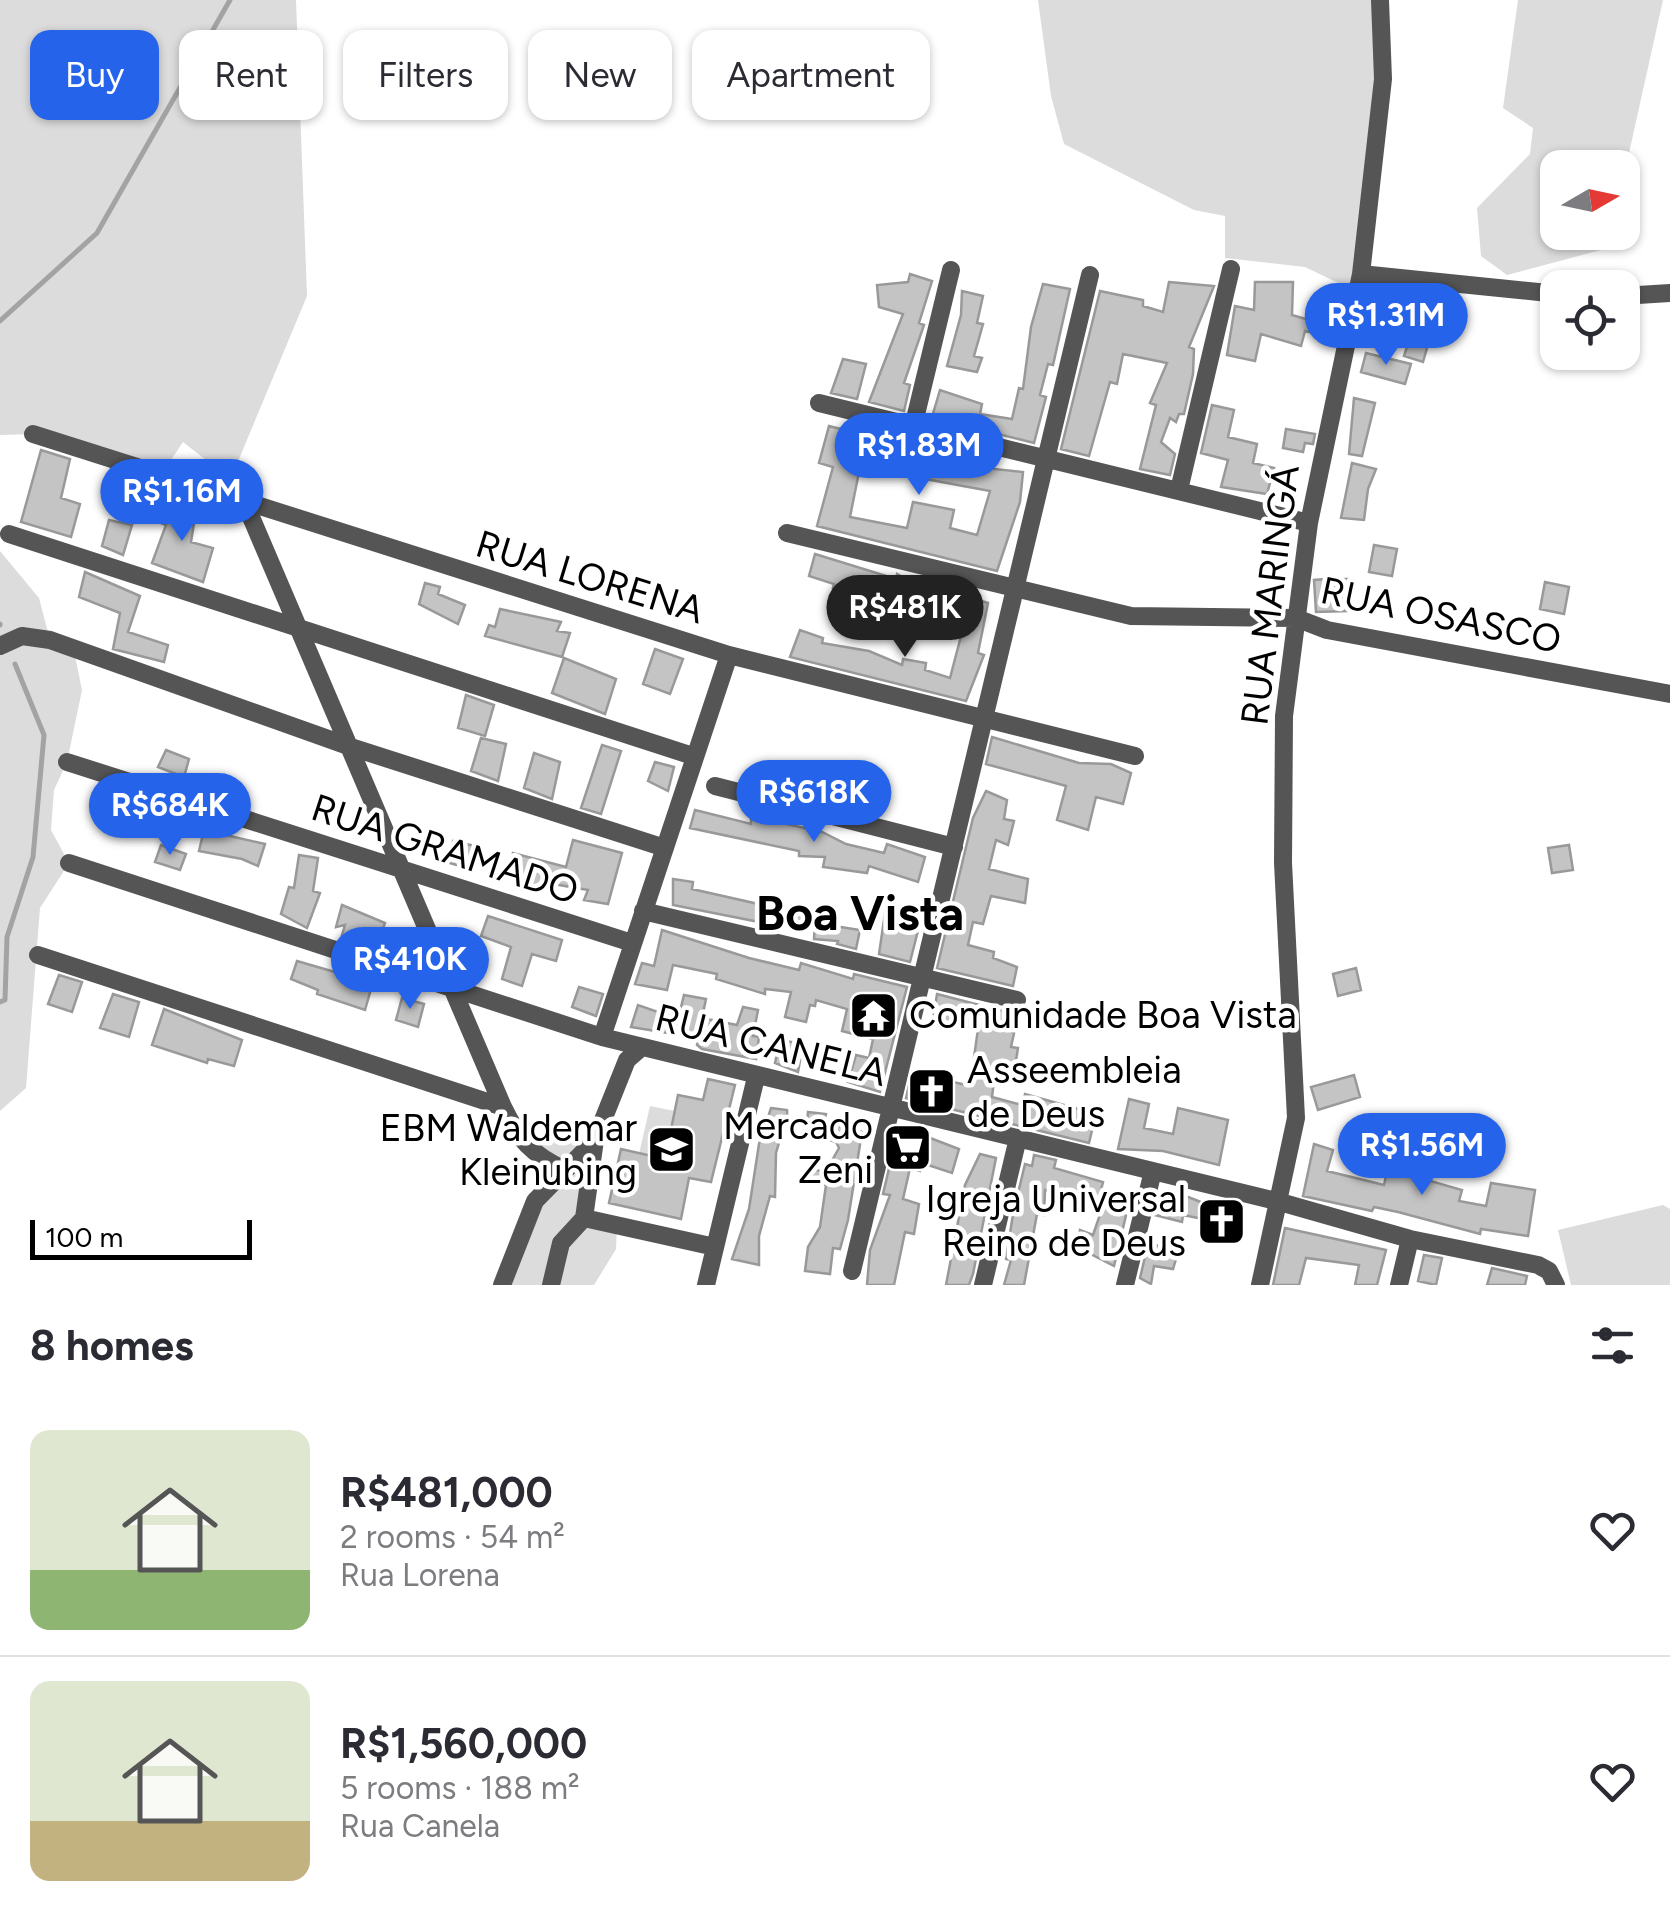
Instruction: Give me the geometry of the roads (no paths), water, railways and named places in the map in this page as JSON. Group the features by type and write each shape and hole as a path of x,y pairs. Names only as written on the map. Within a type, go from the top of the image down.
{"street":[{"name":"RUA MARINGÁ","path":"1260,1285 1296,1118 1283,863 1284,716 1308,523 1361,274 1382,78 1380,0"},
{"path":"1179,490 1231,269"},
{"path":"914,428 951,270"},
{"path":"852,1271 1090,274"},
{"path":"1361,274 1540,292"},
{"path":"1640,295 1670,293"},
{"path":"819,404 1308,523"},
{"name":"RUA LORENA","path":"33,434 729,654 1135,756"},
{"path":"245,502 518,1139 534,1156 565,1170"},
{"name":"RUA OSASCO","path":"787,533 1131,616 1296,618 1327,630 1670,694"},
{"path":"9,534 694,756"},
{"path":"0,646 22,636 50,640 351,747 664,848"},
{"path":"602,1037 729,654"},
{"name":"RUA GRAMADO","path":"67,762 632,942"},
{"path":"715,786 954,847"},
{"name":"RUA CANELA","path":"69,863 602,1037 1280,1202 1410,1239 1538,1265"},
{"path":"643,910 1017,1000"},
{"path":"38,955 503,1107"},
{"path":"552,1285 561,1243 584,1218 595,1140 627,1060 642,1047"},
{"path":"706,1285 756,1077"},
{"path":"984,1285 1018,1138"},
{"path":"502,1285 535,1201 595,1140"},
{"path":"1125,1285 1153,1171"},
{"path":"584,1218 714,1248"},
{"path":"1399,1285 1410,1239"},
{"path":"1532,1285 1538,1265 1549,1271 1556,1285"}],"waterway":[{"path":"0,321 97,233 230,0"},
{"path":"0,1002 5,1000 7,937 33,857 44,735 15,664"}],"place":[{"name":"Comunidade Boa Vista","path":"874,1015"},
{"name":"Asseembleia de Deus","path":"932,1092"},
{"name":"Mercado Zeni","path":"908,1148"},
{"name":"EBM Waldemar Kleinubing","path":"672,1150"},
{"name":"Igreja Universal Reino de Deus","path":"1221,1221"}],"district":[{"name":"Boa Vista","path":"860,913"}]}
